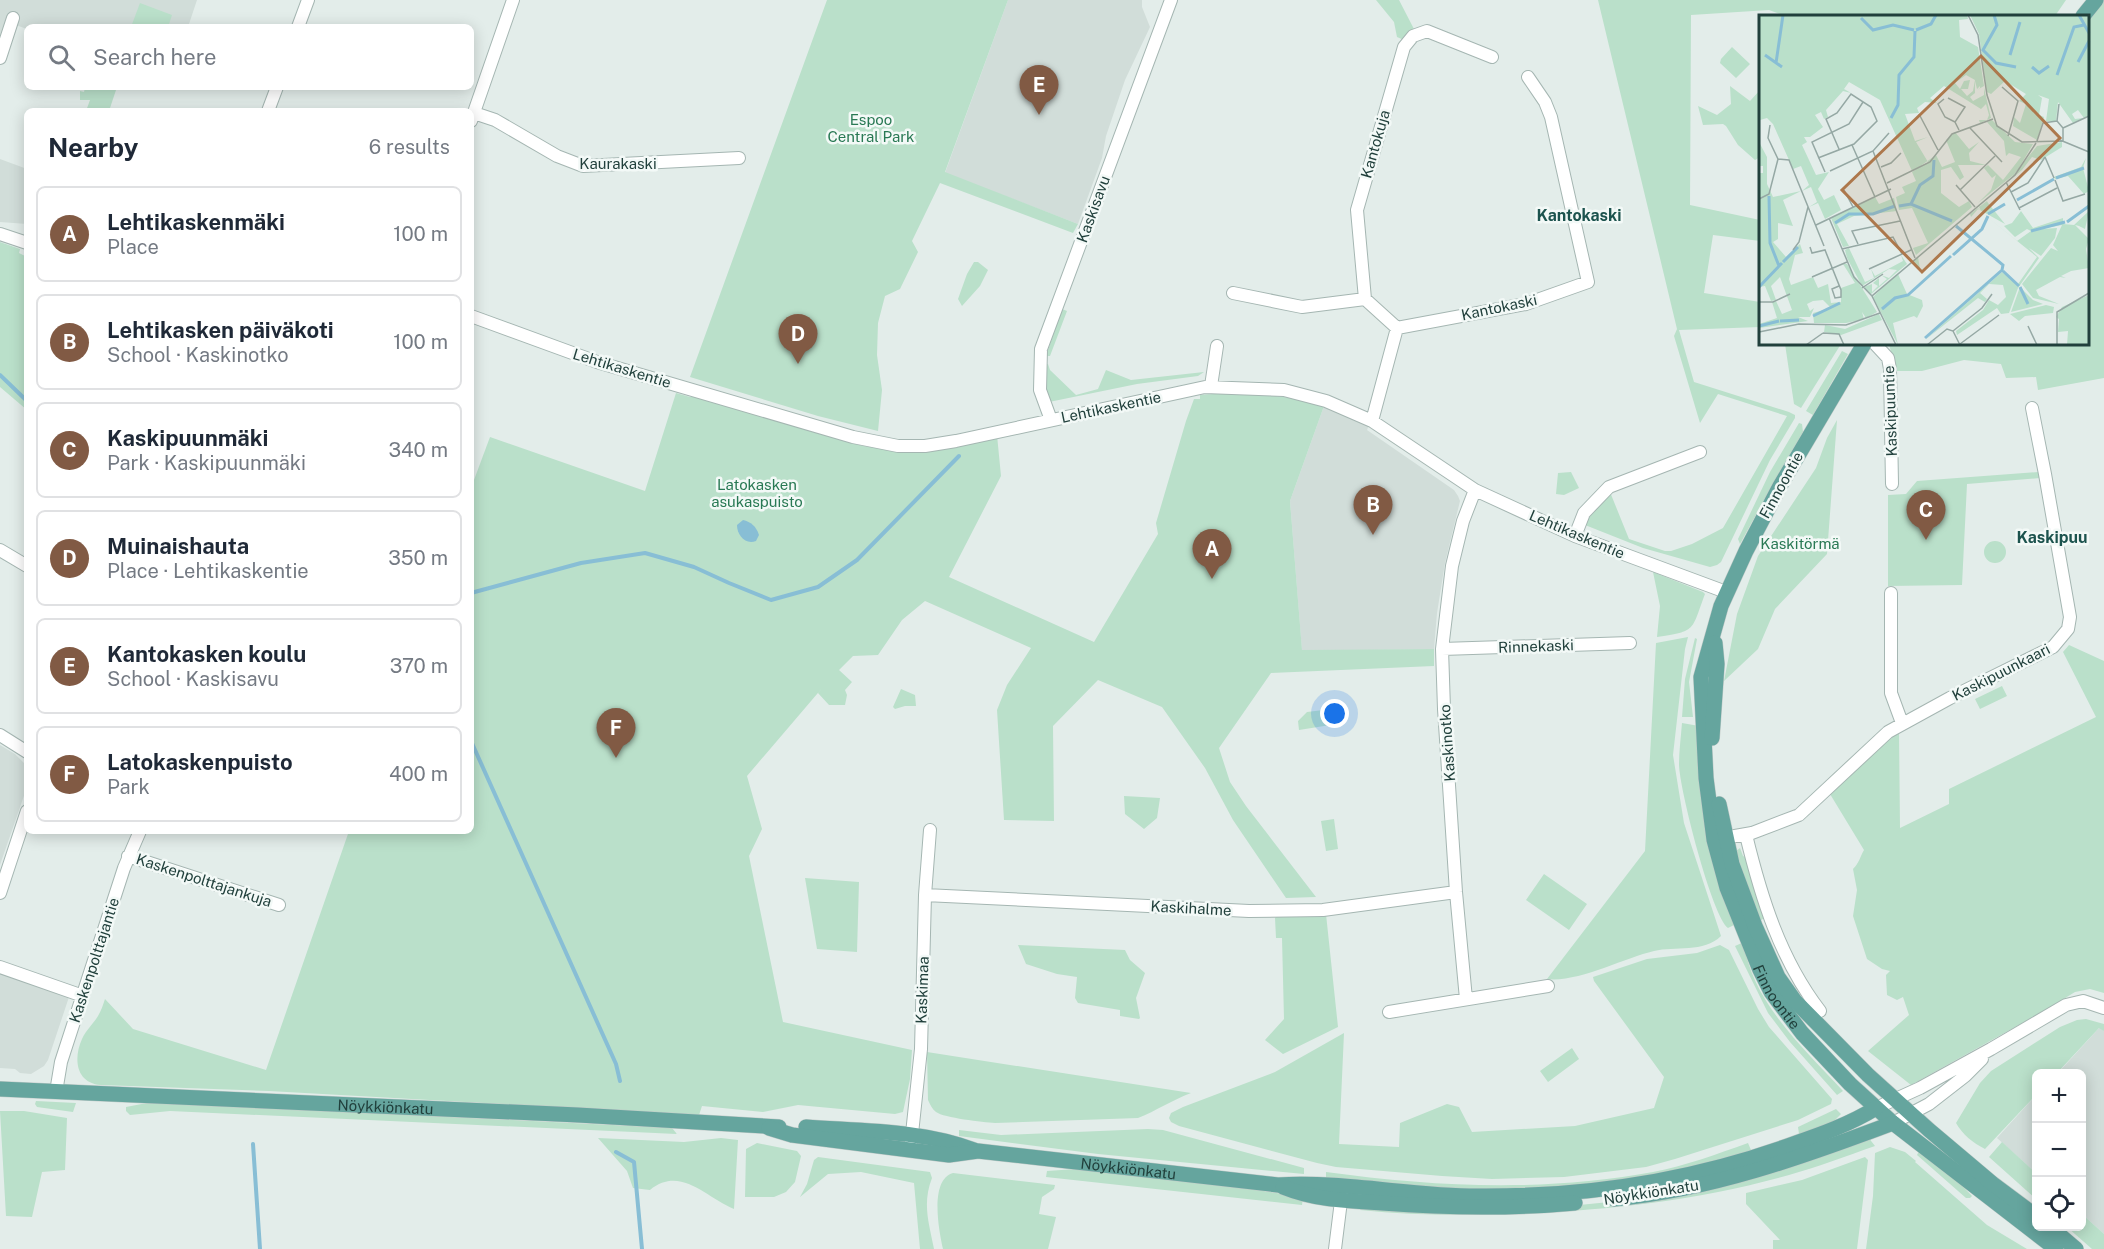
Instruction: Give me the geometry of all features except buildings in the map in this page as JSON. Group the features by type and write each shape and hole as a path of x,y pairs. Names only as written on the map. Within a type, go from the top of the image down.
{"main road":[{"path":"2084,15 2096,0"},
{"name":"Finnoontie","path":"1863,345 1780,486 1726,592 1701,677 1706,778 1720,839 1778,977 1796,1001 1911,1114 1993,1184 2032,1212"},
{"name":"Finnoontie","path":"1720,839 1721,870 1743,931 1771,992 1782,1008 1826,1060 1893,1123 2056,1249"},
{"name":"Nöykkiönkatu","path":"0,1089 579,1115 769,1128 794,1126 912,1142 949,1155 978,1152 1278,1185 1304,1195 1342,1193 1547,1195 1618,1189 1689,1175 1766,1154 1831,1131 1876,1108"},
{"name":"Nöykkiönkatu","path":"1342,1193 1440,1208 1545,1206 1623,1198 1693,1188 1767,1167 1893,1123"},
{"path":"2054,1231 2076,1249"}],"street":[{"path":"299,24 308,0"},
{"path":"474,111 513,0"},
{"name":"Kaskisavu","path":"1051,420 1040,390 1041,349 1171,0"},
{"path":"0,58 13,18"},
{"name":"Kantokuja","path":"1365,299 1357,210 1404,47 1413,36 1427,31 1492,57"},
{"name":"Kantokaski","path":"1397,328 1526,304 1588,282 1551,117 1545,102 1528,77"},
{"path":"269,108 276,90"},
{"name":"Kaurakaski","path":"474,117 495,120 557,156 583,166 739,159"},
{"path":"0,234 24,242"},
{"path":"1233,293 1302,307 1365,299 1397,328 1372,421"},
{"name":"Lehtikaskentie","path":"474,317 603,364 844,434 898,446 926,446 956,441 1211,386 1284,390 1326,401 1372,421 1475,490 1575,536 1726,592"},
{"name":"Kaskipuuntie","path":"1876,345 1888,358 1890,369 1892,484"},
{"path":"1211,386 1217,346"},
{"name":"Kaskipuunkaari","path":"1720,839 1746,834 1799,815 1874,743 1902,723 2053,647 2068,629 2070,618 2063,574 2032,408"},
{"path":"1575,536 1584,513 1609,487 1700,452"},
{"name":"Kaskinotko","path":"1467,999 1456,892 1442,649 1452,566 1463,521 1475,490"},
{"path":"0,550 24,564"},
{"path":"1891,593 1891,693 1902,723"},
{"name":"Rinnekaski","path":"1442,649 1630,643"},
{"path":"0,735 24,750"},
{"path":"0,893 24,820"},
{"name":"Kaskimaa","path":"912,1142 921,1049 925,895 930,830"},
{"name":"Kaskenpolttajantie","path":"56,1092 61,1062 128,856 139,834"},
{"path":"1746,834 1773,927 1803,989 1820,1011"},
{"name":"Kaskenpolttajankuja","path":"128,856 279,905"},
{"name":"Kaskihalme","path":"925,895 1249,911 1323,910 1456,892"},
{"path":"0,967 83,996"},
{"path":"1389,1012 1548,986"},
{"name":"Nöykkiönkatu","path":"1876,1108 1991,1049 2066,1005 2083,1001 2103,1008"},
{"name":"Nöykkiönkatu","path":"1893,1123 1929,1104 1956,1083 1991,1049"},
{"path":"1335,1249 1342,1193"}],"shaded area":[{"path":"0,0 197,0 189,24 24,24 24,28 7,22 0,40"},
{"path":"1008,0 1142,0 1142,7 1150,27 1125,80 1106,136 1102,158 1078,224 945,173"},
{"path":"0,159 24,168 24,224 0,222"},
{"path":"1324,406 1369,425 1367,430 1454,490 1458,496 1460,501 1445,563 1434,649 1302,651 1290,501"},
{"path":"0,745 24,763 24,796 0,865"},
{"path":"0,972 69,997 48,1060 44,1066 31,1074 20,1073 15,1069 0,1068"},
{"path":"2100,1027 2104,1031 2104,1234 2086,1218 2086,1069 2062,1069"},
{"path":"2032,1099 2032,1169 1997,1138"}],"green space":[{"name":"Espoo Central Park","path":"827,0 1008,0 945,172 1078,224 1073,233 940,183 912,241 918,252 900,289 885,296 878,323 877,355 882,390 878,431 818,416 690,377"},
{"path":"1376,0 1399,0 1415,31 1404,40 1397,37 1394,22"},
{"path":"1598,0 2066,0 2056,15 1783,15 1769,10 1691,15 1690,205 1759,220 1759,241 1713,235 1704,293 1759,302 1759,327 1679,330 1694,382 1795,415 1770,460 1721,562 1710,567 1643,548 1585,525 1589,515 1610,492 1629,539 1665,551 1692,544 1723,528 1787,416 1718,394 1700,423 1674,336 1677,329"},
{"path":"2104,0 2104,378 2038,390 2036,377 2006,378 2001,364 1964,360 1922,371 1896,371 1889,345 2089,345 2089,20"},
{"path":"140,3 172,15 169,24 132,24"},
{"path":"1732,47 1750,64 1736,78 1720,63"},
{"path":"1730,86 1750,101 1759,91 1759,158 1755,160 1738,145 1726,126 1723,124 1703,125 1698,106 1717,115 1731,104"},
{"path":"84,90 116,90 110,108 87,108 90,100 80,100 80,91 84,92"},
{"path":"0,242 20,249 19,253 24,256 24,407 0,387"},
{"path":"974,262 978,262 988,270 980,286 962,306 958,299"},
{"path":"1062,309 1067,311 1050,356 1046,356"},
{"path":"1785,345 1840,345 1801,408 1794,404"},
{"path":"1842,351 1848,354 1813,415 1806,411"},
{"path":"1048,364 1050,370 1076,395 1098,389 1106,370 1131,380 1204,372 1198,376 1137,384 1049,402 1044,365"},
{"name":"Latokasken asukaspuisto","path":"676,393 690,397 699,396 863,446 893,449 997,435 1001,476 949,577 1094,642 1158,534 1156,523 1194,399 1200,399 1200,395 1232,393 1293,399 1324,406 1290,501 1302,650 1434,649 1434,666 1271,673 1219,748 1230,782 1316,897 1286,898 1233,820 1205,768 1162,707 1098,680 1053,726 1054,821 1004,820 997,710 1007,685 1031,648 925,601 902,620 878,655 853,656 839,670 852,682 845,690 847,695 845,705 829,705 818,693 823,687 747,776 762,829 749,856 783,1022 912,1050 910,1079 903,1112 895,1114 798,1105 763,1112 702,1106 699,1115 269,1091 101,1085 86,1080 77,1062 79,1047 99,1014 105,999 133,1029 266,1070 348,834 474,834 474,480 490,437 645,491"},
{"name":"Kaskitörmä","path":"1837,420 1827,554 1775,609 1758,649 1724,681 1737,614 1758,556 1816,468 1827,438"},
{"path":"1799,423 1802,424 1803,432 1740,544 1738,539 1770,472"},
{"path":"1571,472 1579,488 1564,495 1556,494 1558,473"},
{"path":"2039,472 2040,478 1967,484 1962,585 1888,586 1888,495 1906,494 1917,481"},
{"path":"1995,541 2003,544 2006,552 2003,560 1995,563 1987,560 1984,552 1987,544"},
{"path":"1653,572 1705,594 1694,622 1686,631 1657,637 1660,606"},
{"path":"1688,637 1673,755 1684,823 1721,936 1698,947 1654,951 1586,974 1547,979 1645,851 1656,643"},
{"path":"1695,638 1697,639 1689,682 1693,717 1682,717 1685,679"},
{"path":"2069,645 2104,661 2104,993 2090,989 2075,992 1911,1085 1868,1051 1909,1015 1903,997 1897,1000 1887,995 1886,975 1890,971 1882,969 1867,959 1853,916 1857,890 1853,869 1864,850 1830,794 1878,747 1899,732 1900,828 1949,804 1949,789 2096,717 2063,652"},
{"path":"2002,686 2007,696 1980,709 1975,699"},
{"path":"901,689 915,695 916,706 895,709 893,707"},
{"path":"1331,709 1341,711 1343,723 1299,730 1298,721 1307,712"},
{"path":"1682,723 1699,726 1703,758 1701,798 1714,862 1736,924 1728,928 1721,918 1705,877 1684,798 1679,764"},
{"path":"1124,796 1160,798 1157,818 1144,829 1125,814"},
{"path":"1334,819 1338,849 1326,851 1321,821"},
{"path":"1740,848 1743,856 1749,859 1766,917 1758,922 1736,851"},
{"path":"1544,874 1587,904 1569,930 1526,900"},
{"path":"805,878 859,882 857,952 817,949"},
{"path":"1281,911 1326,914 1338,1027 1283,1054 1265,1040 1284,1019 1282,938 1276,938 1275,918"},
{"path":"1744,942 1757,985 1768,1004 1797,1041 1843,1091 1837,1095 1790,1042 1768,1013 1735,946"},
{"path":"1018,945 1125,950 1130,960 1145,973 1136,998 1140,1018 1120,1016 1120,1010 1078,1003 1075,998 1077,977 1057,974 1026,964"},
{"path":"1720,945 1729,950 1769,1027 1832,1099 1831,1104 1798,1120 1646,1167 1564,1177 1492,1179 1336,1167 1179,1126 1171,1122 1169,1118 1171,1113 1183,1107 1275,1072 1344,1033 1339,1144 1399,1147 1400,1123 1447,1104 1459,1107 1472,1132 1575,1126 1654,1108 1664,1077 1593,977 1647,959 1697,953"},
{"path":"2086,1019 2104,1024 2104,1031 2099,1028 2061,1069 2032,1069 2032,1099 1985,1149 1972,1141 1956,1123 1980,1083 1991,1071 2060,1027"},
{"path":"1572,1048 1579,1059 1548,1082 1540,1071"},
{"path":"927,1052 1191,1093 1138,1118 995,1123 964,1119 940,1114 930,1105"},
{"path":"36,1101 76,1103 73,1112 37,1107"},
{"path":"152,1102 672,1128 677,1134 170,1111 130,1115 126,1111 126,1107"},
{"path":"1836,1109 1841,1114 1834,1121 1799,1134 1798,1127"},
{"path":"0,1111 24,1111 67,1118 65,1170 42,1172 32,1217 6,1216"},
{"path":"959,1130 1001,1135 1163,1130 1304,1168 1304,1174 1098,1154 959,1136"},
{"path":"1868,1137 1875,1146 1800,1172 1756,1184 1655,1202 1587,1210 1519,1214 1459,1215 1360,1210 1363,1205 1540,1209 1619,1201"},
{"path":"598,1138 684,1142 721,1138 738,1140 734,1209 683,1182 661,1183 650,1190 633,1188 627,1171"},
{"path":"2002,1142 2032,1169 2032,1195 1989,1157"},
{"path":"757,1143 797,1151 801,1156 795,1182 786,1192 774,1197 745,1197 746,1149"},
{"path":"1748,1143 1751,1150 1723,1161 1606,1184 1467,1191 1326,1179 1326,1172 1449,1184 1571,1183 1653,1172"},
{"path":"1890,1147 1905,1152 1987,1225 2027,1249 1866,1249 1873,1196 1875,1153"},
{"path":"1919,1151 1951,1174 1972,1196 1966,1198 1917,1155"},
{"path":"818,1157 930,1172 932,1178 927,1205 934,1249 920,1249 914,1183 861,1172 828,1174 800,1197 807,1184 814,1160"},
{"path":"1865,1157 1868,1160 1857,1249 1773,1249 1773,1240 1780,1240 1746,1204 1746,1193 1802,1180"},
{"path":"1076,1169 1216,1184 1303,1197 1302,1205 1046,1177 1047,1171"},
{"path":"953,1173 1055,1185 1054,1189 1042,1197 1039,1214 1056,1217 1048,1249 943,1249 938,1219 938,1195 941,1185"},
{"path":"2086,1218 2104,1234 2104,1249 2092,1249 2072,1231 2086,1231"}],"water":[{"path":"743,520 751,523 756,529 759,535 756,541 748,542 740,536 737,525"}],"waterway":[{"path":"0,375 24,398"},
{"path":"474,592 581,563 645,553 694,567 771,600 818,587 857,560 959,456"},
{"path":"474,748 616,1064 620,1081"},
{"path":"253,1144 260,1249"},
{"path":"616,1152 634,1162 642,1249"}],"place":[{"name":"Kantokasken koulu","path":"1039,115"},
{"name":"Muinaishauta","path":"798,364"},
{"name":"Lehtikasken päiväkoti","path":"1373,535"},
{"name":"Kaskipuunmäki","path":"1926,540"},
{"name":"Lehtikaskenmäki","path":"1212,579"},
{"name":"Latokaskenpuisto","path":"616,758"}],"district":[{"name":"Kantokaski","path":"1579,215"},
{"name":"Kaskipuu","path":"2052,537"}]}
